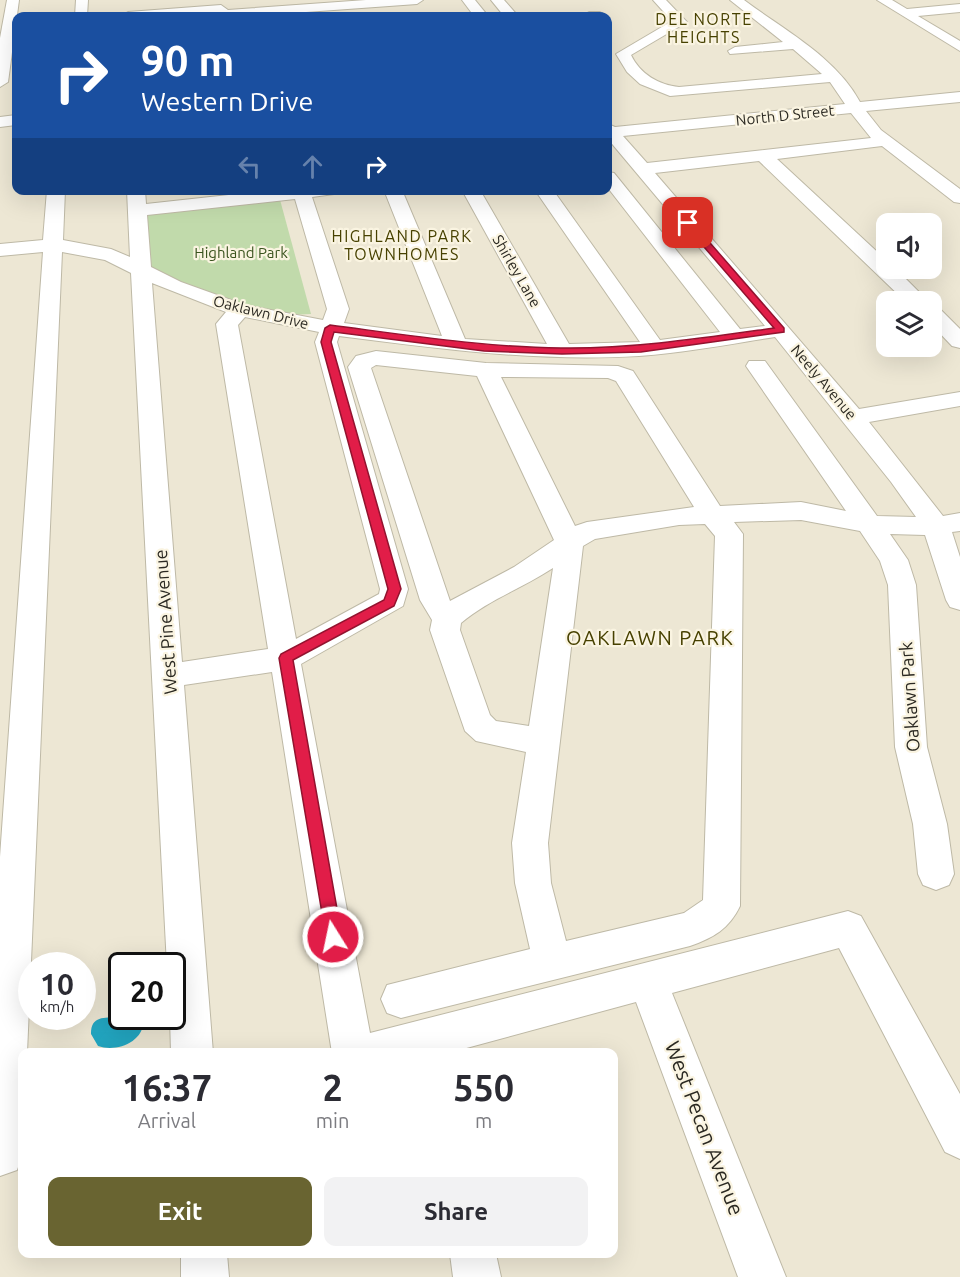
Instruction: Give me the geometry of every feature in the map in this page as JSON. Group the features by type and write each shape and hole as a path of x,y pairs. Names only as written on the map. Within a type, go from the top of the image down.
{"street":[{"path":"222,12 340,0"},
{"path":"468,0 478,12"},
{"path":"497,0 508,12"},
{"path":"659,0 680,22 623,54 641,76 654,87 686,91 834,77"},
{"path":"883,0 960,47"},
{"path":"737,1 759,1"},
{"path":"737,1 819,62 845,89 855,108 886,141 957,192"},
{"path":"222,12 368,2 418,4"},
{"path":"349,12 418,4"},
{"path":"0,76 2,55 12,35 8,7"},
{"path":"904,13 960,8"},
{"path":"941,36 960,34"},
{"path":"735,51 796,45"},
{"name":"North D Street","path":"612,131 960,97"},
{"name":"Neely Avenue","path":"612,134 781,330 900,476 948,524 960,600"},
{"path":"612,160 637,163 763,155 886,141"},
{"path":"763,155 907,291"},
{"path":"612,182 735,337"},
{"path":"8,1152 56,195"},
{"path":"136,201 243,195"},
{"path":"169,676 286,658 393,599 394,589 326,342 339,309 302,195"},
{"path":"395,195 457,345"},
{"name":"Shirley Lane","path":"474,195 562,351"},
{"path":"548,195 654,347"},
{"name":"West Pine Avenue","path":"136,201 192,1048"},
{"name":"Oaklawn Drive","path":"0,250 54,246 111,255 174,286 240,310 330,328 457,345 562,351 654,347 781,330"},
{"path":"240,310 227,324 352,1048"},
{"path":"942,323 960,340"},
{"path":"401,999 690,929 710,919 721,906 729,534 712,514 626,376 610,371 486,370 376,358 364,361 359,367 434,600 447,619"},
{"name":"Oaklawn Park","path":"757,366 872,525 894,560 902,585 911,747 930,824 936,874"},
{"path":"486,370 570,543 530,843 537,908 552,962"},
{"path":"853,417 960,399"},
{"path":"545,742 487,732 476,722 445,630 447,619 465,604 524,574 587,531 680,516 801,511 872,525 948,524"},
{"path":"408,1048 430,1045 647,979 848,928 960,1137"},
{"name":"West Pecan Avenue","path":"647,979 762,1277"},
{"path":"204,1258 206,1277"},
{"path":"474,1258 477,1277"}],"green space":[{"name":"Highland Park","path":"279,196 311,314 267,316 141,270 138,211"}],"water":[{"path":"108,1018 108,1030 141,1030 136,1039 122,1046 106,1048 98,1046 91,1034 92,1030 96,1030 96,1021"}],"district":[{"name":"DEL NORTE HEIGHTS","path":"704,28"},
{"name":"HIGHLAND PARK TOWNHOMES","path":"402,245"},
{"name":"OAKLAWN PARK","path":"650,637"}],"route":[{"path":"333,937 286,658 390,603 394,589 326,342 330,328 484,348 562,351 641,349 781,330 688,223"}]}
